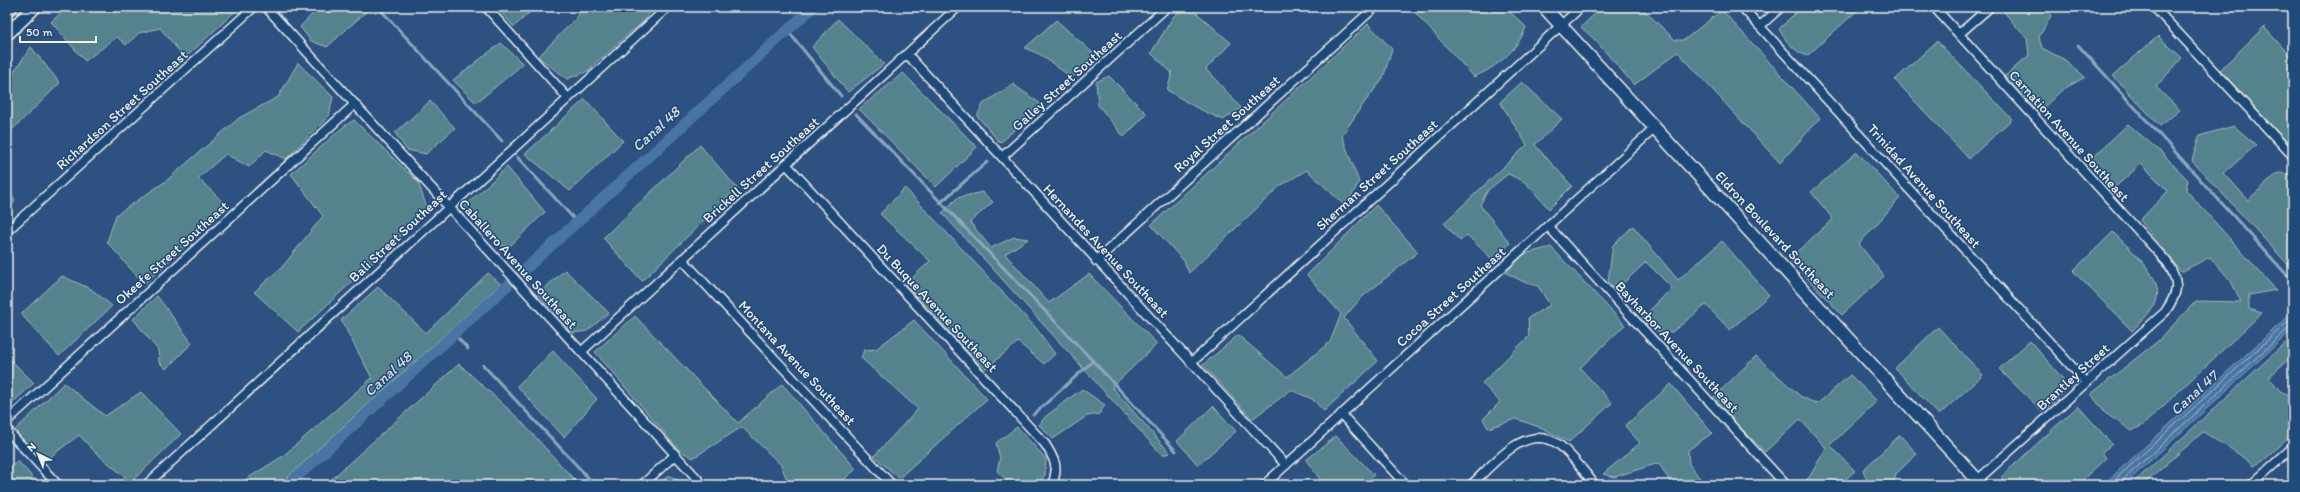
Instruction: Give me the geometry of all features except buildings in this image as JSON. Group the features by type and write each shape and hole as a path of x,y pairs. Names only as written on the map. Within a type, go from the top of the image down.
{"street":[{"path":"7,10 11,7"},
{"path":"7,34 35,7"},
{"name":"Richardson Street Southeast","path":"7,231 254,7"},
{"name":"Caballero Avenue Southeast","path":"266,7 703,485"},
{"path":"486,7 567,97"},
{"name":"Bali Street Southeast","path":"146,485 567,97 668,7"},
{"name":"Brickell Street Southeast","path":"581,352 958,7"},
{"name":"Galley Street Southeast","path":"1002,157 1168,7"},
{"name":"Royal Street Southeast","path":"1096,261 1374,7"},
{"name":"Eldron Boulevard Southeast","path":"1544,7 1977,483"},
{"name":"Sherman Street Southeast","path":"1191,362 1561,26 1580,7"},
{"name":"Trinidad Avenue Southeast","path":"1742,7 2086,382"},
{"path":"1760,26 1781,7"},
{"name":"Carnation Avenue Southeast","path":"1934,7 2167,262 2175,275 2177,286"},
{"path":"1960,34 1990,7"},
{"path":"2154,7 2289,154 2293,156"},
{"name":"Hernandes Avenue Southeast","path":"907,54 1286,466"},
{"name":"Okeefe Street Southeast","path":"7,421 355,104"},
{"name":"Cocoa Street Southeast","path":"1264,485 1655,128"},
{"name":"Du Buque Avenue Southeast","path":"786,164 1046,444 1055,462 1055,477 1052,485"},
{"name":"Bayharbor Avenue Southeast","path":"1548,226 1786,485"},
{"name":"Montana Avenue Southeast","path":"682,259 892,485"},
{"name":"Brantley Street","path":"1977,483 2086,382 2165,312 2173,300 2177,286"},
{"path":"1341,414 1406,485"},
{"path":"7,430 58,485"},
{"path":"1471,485 1511,449 1523,441 1535,437 1545,438 1558,445 1596,485"},
{"path":"2251,485 2293,447"},
{"path":"642,485 675,455"}],"green space":[{"path":"67,7 240,7 185,58 160,28 139,33 126,45 117,37 85,61 51,22"},
{"path":"319,7 365,7 368,10 327,47 311,41 300,27"},
{"path":"496,7 535,7 514,27"},
{"path":"571,7 653,7 646,19 586,72 567,79 538,57 579,15"},
{"path":"1184,7 1190,7 1231,43 1206,69 1241,108 1223,120 1195,107 1167,90 1172,73 1151,53 1173,17"},
{"path":"1410,7 1505,7 1526,27 1512,51 1491,68 1474,77"},
{"path":"1602,7 1641,7 1675,40 1684,40 1722,10 1820,118 1780,163 1678,52 1634,85 1596,41 1581,27"},
{"path":"1801,7 1861,7 1807,56 1798,52 1790,45 1779,29"},
{"path":"2009,7 2047,7 2051,16 2039,37 2042,48 2065,60 2085,77 2062,90 2038,113 2004,77 2029,55 2027,39 2004,12"},
{"path":"838,19 884,64 848,92 812,47"},
{"path":"1056,20 1094,54 1072,78 1041,55 1025,48"},
{"path":"1368,24 1392,49 1383,78 1342,136 1359,182 1346,207 1307,170 1280,186 1189,273 1184,261 1151,225"},
{"path":"2264,27 2293,59 2293,146 2282,137 2220,70"},
{"path":"2158,36 2182,58 2156,87 2180,110 2160,126 2113,76"},
{"path":"1937,41 2012,119 1969,159 1895,80"},
{"path":"501,43 523,64 476,103 453,80"},
{"path":"31,47 60,83 7,135 7,76 13,73"},
{"path":"298,63 333,97 329,116 286,159 266,150 249,167 226,154 198,178 228,207 144,284 107,242 116,215 166,181 239,118 278,97"},
{"path":"903,73 977,147 936,187 859,109"},
{"path":"1109,76 1147,114 1124,137 1098,105 1096,82"},
{"path":"1522,82 1562,119 1535,145 1572,186 1549,209 1525,182 1508,174 1488,190 1480,205 1510,243 1494,261 1467,235 1460,241 1444,223 1527,145 1500,102"},
{"path":"1013,84 1042,105 1000,143 977,116 983,104"},
{"path":"585,99 623,141 570,191 525,154"},
{"path":"430,101 455,128 426,154 407,150 395,133"},
{"path":"354,120 418,182 428,211 298,332 254,292 283,266 323,216 291,174 343,127"},
{"path":"2128,124 2163,154 2188,180 2186,190 2276,290 2249,295 2249,309 2262,313 2143,425 2132,431 2105,413 2091,394 2158,341 2196,301 2241,302 2231,281 2210,257 2181,272 2140,220 2168,191 2141,164 2113,189 2088,162"},
{"path":"2234,126 2256,145 2224,173 2248,200 2278,173 2293,174 2293,270 2192,161 2199,136"},
{"path":"700,145 737,188 642,281 603,238"},
{"path":"1857,152 1900,198 1859,244 1884,276 1842,315 1789,259 1833,219 1811,192"},
{"path":"507,167 545,212 511,245 501,246 464,207"},
{"path":"905,188 1036,328 1055,354 1044,364 1018,342 984,370 906,284 930,261 880,214"},
{"path":"7,189 15,200 7,216"},
{"path":"982,192 993,202 970,222 991,248 1014,237 1028,239 1005,254 1049,303 1089,274 1157,344 1112,387 1170,453 1162,455 942,213 957,198"},
{"path":"1376,205 1418,252 1361,298 1344,318 1378,361 1324,411 1312,399 1291,390 1252,419 1203,365 1238,335 1287,377 1330,342 1341,314 1307,275"},
{"path":"1633,226 1678,280 1722,241 1769,295 1730,330 1706,305 1672,332 1661,333 1640,320 1672,288 1646,262 1615,291 1608,281 1613,245"},
{"path":"2113,232 2136,255 2151,273 2156,283 2158,293 2154,306 2132,331 2073,271"},
{"path":"1551,247 1625,325 1580,368 1612,403 1569,442 1542,428 1516,419 1488,428 1483,419 1500,402 1482,383 1529,336 1528,318 1550,305 1538,286 1526,283 1506,273 1524,254"},
{"path":"565,270 609,313 587,331 573,333 538,294"},
{"path":"488,273 501,284 279,485 237,485 283,456 372,378 341,320 378,287 426,333"},
{"path":"62,276 91,289 112,306 59,356 21,314"},
{"path":"157,296 192,343 166,369 159,362 158,350 133,319"},
{"path":"635,316 738,423 782,384 856,469 838,485 789,485 781,465 742,427 693,458 679,450 595,352"},
{"path":"914,320 987,399 899,478 874,456 918,409 861,358 864,350 876,349"},
{"path":"1938,327 1983,375 1939,415 1895,368"},
{"path":"2293,336 2293,355 2269,377 2280,391 2293,397 2293,434 2263,461 2253,466 2235,452 2203,432 2143,485 2131,485"},
{"path":"2030,341 2063,379 2063,393 2043,412 1999,369"},
{"path":"553,351 597,399 564,437 517,386"},
{"path":"7,356 34,383 10,405 7,405"},
{"path":"1756,356 1800,396 1817,404 1850,375 1877,401 1830,445 1855,471 1839,485 1802,485 1810,476 1826,448 1800,419 1765,452 1712,399"},
{"path":"459,364 519,419 579,485 325,485"},
{"path":"64,383 105,416 141,392 181,434 131,482 95,452 79,435 45,461 13,432"},
{"path":"1671,384 1712,433 1688,450 1689,464 1705,485 1672,485 1659,463 1614,477 1603,474 1640,443 1625,426"},
{"path":"1082,389 1105,405 1099,414 1087,416 1053,439 1039,425 1046,416"},
{"path":"1213,406 1236,431 1198,465 1177,441"},
{"path":"2078,406 2112,444 2102,452 2106,458 2077,485 2002,485 2002,476"},
{"path":"1017,427 1046,459 1045,475 1038,485 1012,485 997,471 1000,458 996,443"},
{"path":"1900,435 1917,454 1896,474 1893,485 1869,485 1863,470"},
{"path":"1336,436 1374,475 1363,485 1324,485 1306,460"},
{"path":"18,461 37,482 34,485 7,485 7,470"},
{"path":"669,475 685,485 658,485"}],"water":[{"path":"2293,312 2293,329 2124,485 2103,485"}],"waterway":[{"path":"378,7 502,141"},
{"name":"Canal 48","path":"520,274 813,7"},
{"path":"787,30 841,96"},
{"path":"2078,45 2287,275"},
{"path":"856,114 1093,361 1176,451"},
{"path":"517,157 577,222"},
{"path":"940,203 987,162"},
{"name":"Canal 48","path":"288,485 508,285"},
{"path":"454,334 468,349"},
{"path":"1033,415 1093,361"},
{"path":"483,365 595,485"}],"water label":[{"name":"Canal 47","path":"2194,393"}]}
